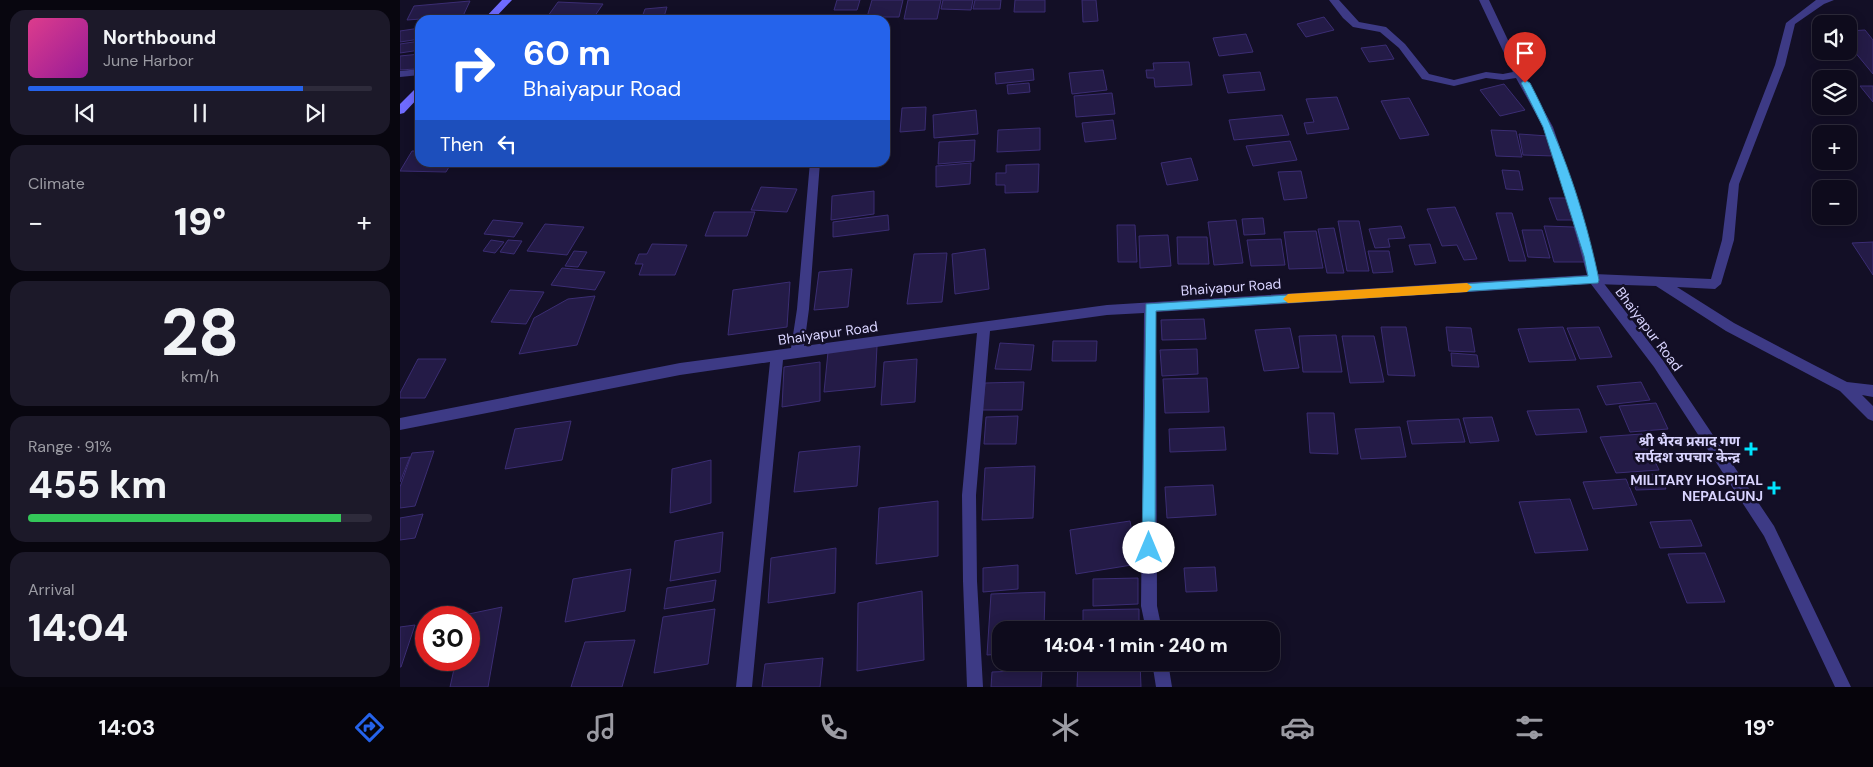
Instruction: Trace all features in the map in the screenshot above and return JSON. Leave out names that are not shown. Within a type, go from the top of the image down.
[{"type":"street","points":[[493,15],[507,0]]},
{"type":"street","points":[[1334,0],[1346,16],[1356,25],[1384,29],[1402,46],[1426,77],[1454,83],[1486,75],[1503,77],[1520,74]]},
{"type":"street","points":[[1484,0],[1551,135],[1568,185],[1594,280],[1715,284],[1728,240],[1734,184],[1780,65],[1791,23],[1821,1],[1829,0]]},
{"type":"street","points":[[400,74],[415,72]]},
{"type":"street","points":[[400,110],[415,95]]},
{"type":"street","points":[[797,352],[804,300],[815,167]]},
{"type":"street","name":"Bhaiyapur Road","points":[[400,424],[680,369],[1106,310],[1594,280],[1658,363],[1769,530],[1843,687]]},
{"type":"street","points":[[1658,281],[1730,327],[1845,386],[1873,391]]},
{"type":"street","points":[[1150,307],[1149,606],[1152,621]]},
{"type":"street","points":[[975,687],[970,581],[969,494],[984,327]]},
{"type":"street","points":[[744,687],[777,355]]},
{"type":"street","points":[[1845,386],[1873,414]]},
{"type":"street","points":[[1161,671],[1164,687]]},
{"type":"building","points":[[837,0],[860,0],[857,10],[834,10]]},
{"type":"building","points":[[872,0],[903,0],[899,17],[868,15]]},
{"type":"building","points":[[908,0],[941,0],[937,19],[904,19]]},
{"type":"building","points":[[943,0],[973,0],[971,10],[941,9]]},
{"type":"building","points":[[975,0],[1001,0],[1000,9],[973,9]]},
{"type":"building","points":[[1015,0],[1045,0],[1045,12],[1014,12]]},
{"type":"building","points":[[1082,0],[1096,0],[1098,21],[1083,22]]},
{"type":"building","points":[[470,1],[463,15],[415,15],[415,19],[407,20],[414,6]]},
{"type":"building","points":[[558,2],[603,4],[595,15],[549,15]]},
{"type":"building","points":[[667,7],[665,15],[643,15],[645,9]]},
{"type":"building","points":[[1324,17],[1334,30],[1306,37],[1297,24]]},
{"type":"building","points":[[415,29],[415,40],[400,42],[400,31]]},
{"type":"building","points":[[1857,30],[1865,30],[1873,40],[1873,74],[1857,55]]},
{"type":"building","points":[[1246,34],[1253,52],[1219,56],[1213,38]]},
{"type":"building","points":[[415,42],[415,51],[400,53],[400,44]]},
{"type":"building","points":[[1386,45],[1394,59],[1369,62],[1361,48]]},
{"type":"building","points":[[415,54],[415,69],[400,70],[400,56]]},
{"type":"building","points":[[1189,62],[1192,85],[1155,87],[1154,78],[1147,78],[1146,70],[1154,70],[1153,63]]},
{"type":"building","points":[[1033,69],[1034,80],[996,84],[995,73]]},
{"type":"building","points":[[1103,70],[1107,90],[1072,94],[1069,73]]},
{"type":"building","points":[[1260,72],[1265,90],[1228,93],[1223,75]]},
{"type":"building","points":[[1029,83],[1030,92],[1008,94],[1007,85]]},
{"type":"building","points":[[1504,84],[1525,110],[1500,116],[1480,90]]},
{"type":"building","points":[[1860,86],[1873,86],[1873,102]]},
{"type":"building","points":[[1112,93],[1115,114],[1076,117],[1074,96]]},
{"type":"building","points":[[1337,97],[1349,129],[1307,134],[1304,123],[1314,122],[1306,99]]},
{"type":"building","points":[[1409,98],[1429,135],[1400,139],[1381,101]]},
{"type":"building","points":[[926,107],[925,130],[900,132],[902,108]]},
{"type":"building","points":[[976,110],[978,134],[934,138],[933,115]]},
{"type":"building","points":[[1282,115],[1289,135],[1234,140],[1229,120]]},
{"type":"building","points":[[1113,120],[1116,139],[1085,142],[1082,123]]},
{"type":"building","points":[[1040,128],[1040,150],[997,152],[998,130]]},
{"type":"building","points":[[1491,130],[1516,131],[1522,157],[1496,156]]},
{"type":"building","points":[[1519,134],[1548,136],[1554,156],[1523,155]]},
{"type":"building","points":[[975,140],[974,161],[938,164],[939,142]]},
{"type":"building","points":[[1290,141],[1297,160],[1253,166],[1246,146]]},
{"type":"building","points":[[412,151],[415,151],[415,167],[449,167],[446,172],[400,171]]},
{"type":"building","points":[[1191,158],[1198,180],[1167,185],[1161,163]]},
{"type":"building","points":[[971,163],[970,184],[936,187],[936,166]]},
{"type":"building","points":[[1039,164],[1038,192],[1005,193],[1005,185],[996,185],[996,173],[1006,173],[1006,165]]},
{"type":"building","points":[[1502,170],[1519,171],[1523,190],[1506,189]]},
{"type":"building","points":[[1301,171],[1307,198],[1284,200],[1278,172]]},
{"type":"building","points":[[761,187],[797,189],[787,212],[751,210]]},
{"type":"building","points":[[874,191],[874,214],[831,220],[832,196]]},
{"type":"building","points":[[1549,198],[1568,198],[1576,220],[1557,220]]},
{"type":"building","points":[[1455,207],[1477,259],[1464,260],[1457,245],[1442,246],[1427,209]]},
{"type":"building","points":[[714,212],[755,212],[747,236],[705,236]]},
{"type":"building","points":[[1496,213],[1512,213],[1526,261],[1509,261]]},
{"type":"building","points":[[888,215],[889,230],[833,237],[833,222]]},
{"type":"building","points":[[1263,218],[1265,234],[1244,235],[1242,219]]},
{"type":"building","points":[[493,220],[523,223],[514,237],[484,234]]},
{"type":"building","points":[[1236,220],[1243,263],[1214,265],[1208,222]]},
{"type":"building","points":[[1338,221],[1359,221],[1369,271],[1347,271]]},
{"type":"building","points":[[545,224],[584,227],[567,255],[527,251]]},
{"type":"building","points":[[1117,225],[1135,225],[1137,262],[1118,262]]},
{"type":"building","points":[[1401,226],[1405,238],[1388,239],[1390,247],[1375,248],[1369,229]]},
{"type":"building","points":[[1544,226],[1574,227],[1585,262],[1554,262]]},
{"type":"building","points":[[1334,228],[1344,273],[1327,273],[1318,229]]},
{"type":"building","points":[[1522,230],[1542,230],[1550,258],[1528,257]]},
{"type":"building","points":[[1316,231],[1323,268],[1289,269],[1284,232]]},
{"type":"building","points":[[1168,235],[1171,266],[1140,268],[1139,236]]},
{"type":"building","points":[[1177,237],[1207,237],[1209,264],[1178,264]]},
{"type":"building","points":[[1281,239],[1285,265],[1251,266],[1247,240]]},
{"type":"building","points":[[491,240],[504,242],[495,253],[483,251]]},
{"type":"building","points":[[508,240],[522,241],[514,254],[500,252]]},
{"type":"building","points":[[1873,242],[1873,275],[1852,243]]},
{"type":"building","points":[[652,244],[687,245],[675,275],[639,275],[643,264],[635,264],[639,254],[647,254]]},
{"type":"building","points":[[1430,244],[1436,263],[1415,265],[1409,245]]},
{"type":"building","points":[[985,249],[989,289],[955,294],[952,254]]},
{"type":"building","points":[[574,251],[587,252],[578,267],[565,266]]},
{"type":"building","points":[[1368,251],[1389,251],[1393,272],[1373,273]]},
{"type":"building","points":[[947,253],[942,302],[907,304],[914,254]]},
{"type":"building","points":[[562,268],[605,272],[595,290],[551,285]]},
{"type":"building","points":[[852,269],[848,307],[814,310],[819,272]]},
{"type":"building","points":[[790,282],[787,327],[728,335],[733,290]]},
{"type":"building","points":[[510,290],[544,292],[526,324],[491,322]]},
{"type":"building","points":[[595,296],[577,345],[519,354],[534,318],[568,299]]},
{"type":"building","points":[[1204,319],[1206,339],[1162,340],[1161,320]]},
{"type":"building","points":[[1381,327],[1406,327],[1415,376],[1388,375]]},
{"type":"building","points":[[1446,327],[1471,328],[1475,352],[1449,351]]},
{"type":"building","points":[[1563,327],[1576,360],[1529,362],[1518,329]]},
{"type":"building","points":[[1599,327],[1612,357],[1580,359],[1567,328]]},
{"type":"building","points":[[1290,328],[1299,368],[1264,371],[1255,330]]},
{"type":"building","points":[[1336,335],[1342,372],[1303,372],[1299,336]]},
{"type":"building","points":[[1342,336],[1374,336],[1384,382],[1350,383]]},
{"type":"building","points":[[1053,341],[1097,341],[1096,361],[1052,361]]},
{"type":"building","points":[[1000,343],[1034,345],[1031,370],[995,369]]},
{"type":"building","points":[[877,346],[875,387],[824,392],[828,352]]},
{"type":"building","points":[[1197,349],[1198,374],[1162,376],[1160,350]]},
{"type":"building","points":[[1451,353],[1477,355],[1479,367],[1452,366]]},
{"type":"building","points":[[418,359],[446,359],[425,398],[400,398],[400,393]]},
{"type":"building","points":[[917,359],[915,402],[881,405],[884,362]]},
{"type":"building","points":[[820,362],[820,401],[782,407],[784,367]]},
{"type":"building","points":[[1207,378],[1209,412],[1165,413],[1163,379]]},
{"type":"building","points":[[1024,382],[1022,410],[982,410],[985,383]]},
{"type":"building","points":[[1641,382],[1650,400],[1606,405],[1597,386]]},
{"type":"building","points":[[1656,403],[1668,429],[1630,432],[1619,406]]},
{"type":"building","points":[[1579,409],[1587,432],[1536,435],[1527,411]]},
{"type":"building","points":[[1307,413],[1334,413],[1338,454],[1310,453]]},
{"type":"building","points":[[1018,416],[1016,444],[984,444],[986,417]]},
{"type":"building","points":[[1492,417],[1499,441],[1470,443],[1463,418]]},
{"type":"building","points":[[1459,419],[1465,442],[1412,444],[1407,421]]},
{"type":"building","points":[[571,421],[562,460],[505,469],[515,429]]},
{"type":"building","points":[[1224,427],[1226,450],[1170,452],[1169,429]]},
{"type":"building","points":[[1400,427],[1406,457],[1361,459],[1355,429]]},
{"type":"building","points":[[1642,434],[1659,470],[1616,473],[1600,437]]},
{"type":"building","points":[[860,446],[857,486],[794,492],[799,452]]},
{"type":"building","points":[[434,451],[415,506],[400,508],[400,487],[412,453]]},
{"type":"building","points":[[410,457],[400,482],[400,458]]},
{"type":"building","points":[[711,460],[711,503],[670,513],[672,469]]},
{"type":"building","points":[[1035,466],[1033,518],[982,520],[985,468]]},
{"type":"building","points":[[1660,474],[1666,489],[1636,490],[1631,475]]},
{"type":"building","points":[[1626,479],[1637,505],[1593,509],[1583,482]]},
{"type":"building","points":[[1213,485],[1216,515],[1167,518],[1165,487]]},
{"type":"building","points":[[1570,499],[1588,550],[1535,553],[1519,502]]},
{"type":"building","points":[[938,501],[938,556],[876,564],[879,508]]},
{"type":"building","points":[[423,514],[415,538],[400,540],[400,518]]},
{"type":"building","points":[[1691,520],[1702,546],[1660,548],[1650,522]]},
{"type":"building","points":[[1130,521],[1138,564],[1076,574],[1070,530]]},
{"type":"building","points":[[723,532],[720,572],[670,581],[675,541]]},
{"type":"building","points":[[836,548],[835,593],[768,603],[771,558]]},
{"type":"building","points":[[1705,553],[1725,602],[1687,603],[1668,554]]},
{"type":"building","points":[[1018,565],[1018,589],[983,592],[983,568]]},
{"type":"building","points":[[1215,567],[1217,591],[1186,592],[1184,568]]},
{"type":"building","points":[[631,569],[625,611],[565,622],[573,579]]},
{"type":"building","points":[[1138,578],[1138,604],[1093,606],[1093,579]]},
{"type":"building","points":[[716,580],[713,601],[664,609],[667,588]]},
{"type":"building","points":[[922,591],[924,660],[857,671],[858,603]]},
{"type":"building","points":[[1045,592],[1044,621],[992,621],[992,655],[987,655],[991,594]]},
{"type":"building","points":[[502,607],[488,687],[450,687],[454,671],[480,671],[480,612]]},
{"type":"building","points":[[715,609],[708,664],[654,673],[663,617]]},
{"type":"building","points":[[1139,609],[1139,621],[1083,621],[1083,610]]},
{"type":"building","points":[[415,625],[401,667],[400,667],[400,627]]},
{"type":"building","points":[[635,640],[622,687],[571,687],[585,642]]},
{"type":"building","points":[[823,658],[820,687],[762,687],[765,664]]},
{"type":"building","points":[[1042,671],[1041,687],[991,687],[992,672]]},
{"type":"building","points":[[1078,671],[1140,671],[1141,687],[1077,687]]},
{"type":"slow traffic","points":[[1288,299],[1467,287]]},
{"type":"place","name":"श्री भैरव प्रसाद गण सर्पदश उपचार केन्द्र","points":[[1751,449]]},
{"type":"place","name":"MILITARY HOSPITAL NEPALGUNJ","points":[[1774,488]]},
{"type":"route","points":[[1149,548],[1150,307],[1594,280],[1589,256],[1568,185],[1548,127],[1525,83]]}]
